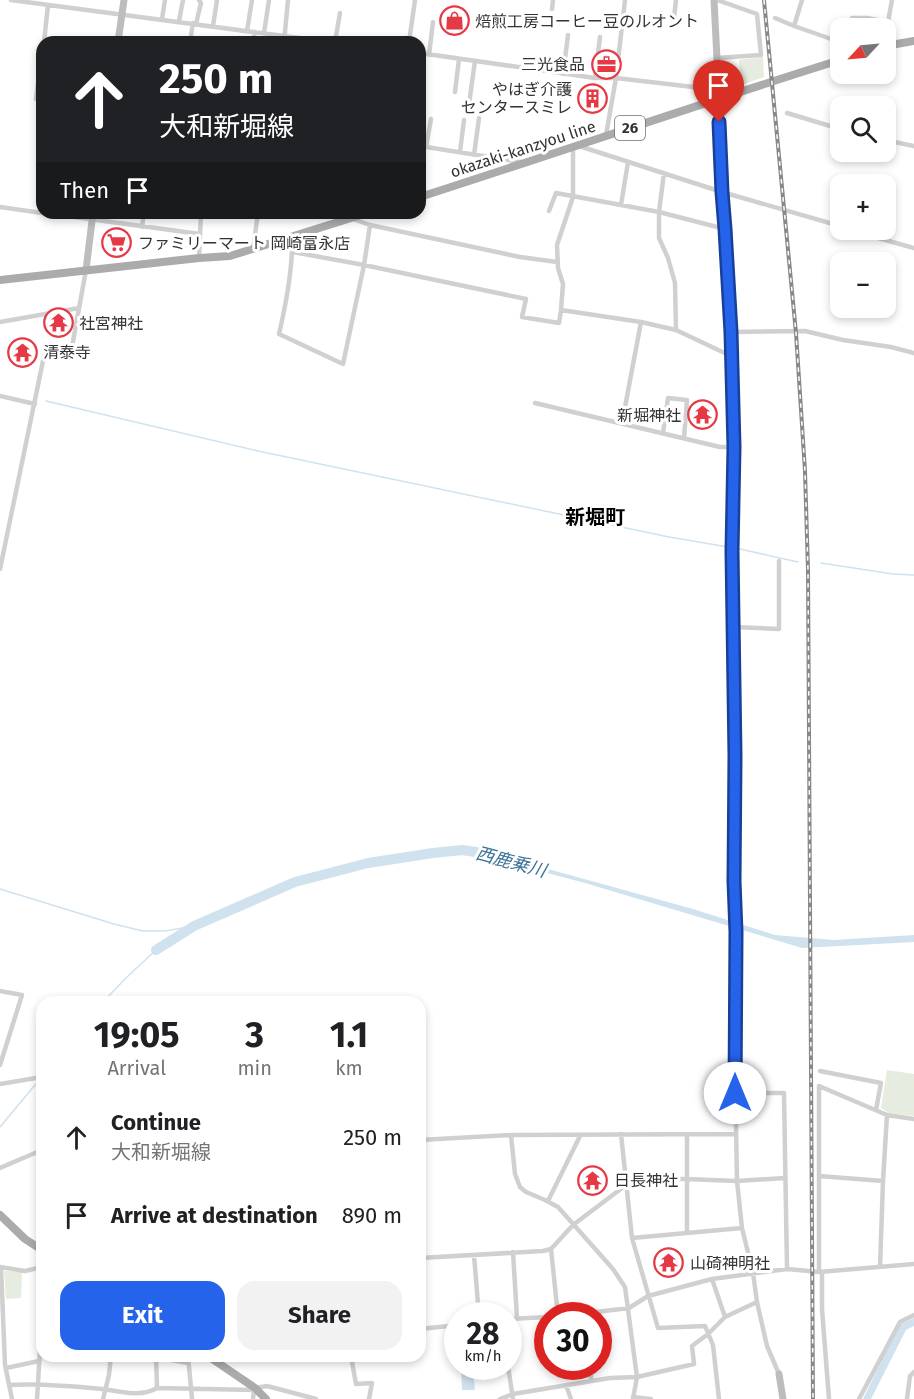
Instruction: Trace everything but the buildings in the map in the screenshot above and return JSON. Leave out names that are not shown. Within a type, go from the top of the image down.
[{"type":"main road","points":[[896,44],[914,41]]},
{"type":"main road","name":"okazaki-kanzyou line","points":[[426,195],[527,163],[719,94],[830,63]]},
{"type":"main road","points":[[0,280],[230,256],[347,219]]},
{"type":"main road","points":[[0,1215],[25,1239],[36,1246]]},
{"type":"main road","points":[[216,1362],[266,1399]]},
{"type":"street","points":[[11,0],[285,36],[288,0]]},
{"type":"street","points":[[119,36],[124,0]]},
{"type":"street","points":[[162,19],[165,0]]},
{"type":"street","points":[[180,21],[183,0]]},
{"type":"street","points":[[191,36],[201,3],[199,0]]},
{"type":"street","points":[[213,26],[217,0]]},
{"type":"street","points":[[247,31],[252,0]]},
{"type":"street","points":[[264,33],[269,0]]},
{"type":"street","points":[[410,36],[415,0]]},
{"type":"street","points":[[552,9],[553,0]]},
{"type":"street","points":[[606,135],[616,78],[625,0]]},
{"type":"street","points":[[673,27],[676,0]]},
{"type":"street","points":[[717,58],[761,55],[757,14],[716,0],[717,58],[722,192],[731,332],[734,447],[732,551],[736,1182],[742,1228],[753,1273],[757,1302],[767,1346],[779,1374],[783,1399]]},
{"type":"street","points":[[794,26],[802,0]]},
{"type":"street","points":[[889,18],[892,0]]},
{"type":"street","points":[[45,36],[48,5]]},
{"type":"street","points":[[336,36],[340,13]]},
{"type":"street","points":[[776,18],[830,39]]},
{"type":"street","points":[[429,54],[433,22]]},
{"type":"street","points":[[254,36],[255,32]]},
{"type":"street","points":[[563,74],[568,35]]},
{"type":"street","points":[[595,78],[600,37]]},
{"type":"street","points":[[426,54],[563,74],[616,78],[719,94]]},
{"type":"street","points":[[455,92],[459,59]]},
{"type":"street","points":[[469,104],[475,61]]},
{"type":"street","points":[[787,113],[830,126]]},
{"type":"street","points":[[474,155],[479,118]]},
{"type":"street","points":[[431,119],[426,147],[527,163]]},
{"type":"street","points":[[460,152],[464,120]]},
{"type":"street","points":[[896,142],[914,146]]},
{"type":"street","points":[[293,252],[526,299],[522,316],[558,323],[563,284],[558,268],[557,245],[573,197],[575,146],[830,223]]},
{"type":"street","points":[[621,205],[628,162]]},
{"type":"street","points":[[663,173],[659,238],[675,283],[676,330]]},
{"type":"street","points":[[549,211],[556,193],[659,212],[725,229]]},
{"type":"street","points":[[0,207],[36,212]]},
{"type":"street","points":[[0,569],[45,356],[47,354],[70,358],[93,219]]},
{"type":"street","points":[[108,219],[200,234]]},
{"type":"street","points":[[142,226],[143,219]]},
{"type":"street","points":[[199,258],[201,219]]},
{"type":"street","points":[[253,250],[257,219]]},
{"type":"street","points":[[353,219],[370,225],[520,257],[558,262]]},
{"type":"street","points":[[292,237],[293,252],[286,304],[279,334],[343,364],[370,225]]},
{"type":"street","points":[[886,240],[914,248]]},
{"type":"street","points":[[0,322],[79,308]]},
{"type":"street","points":[[561,310],[641,322],[676,330],[731,356]]},
{"type":"street","points":[[622,423],[641,322]]},
{"type":"street","points":[[731,332],[805,331],[914,353]]},
{"type":"street","points":[[0,396],[35,404]]},
{"type":"street","points":[[663,433],[668,398],[687,400],[684,438]]},
{"type":"street","points":[[535,403],[720,447],[734,447]]},
{"type":"street","points":[[733,627],[779,629],[779,561]]},
{"type":"street","points":[[0,991],[22,995],[0,1065]]},
{"type":"street","points":[[820,1071],[881,1083],[876,1110]]},
{"type":"street","points":[[0,1084],[36,1078]]},
{"type":"street","points":[[829,1399],[820,1272],[819,1086],[887,1115],[914,1119]]},
{"type":"street","points":[[735,1093],[784,1093],[787,1269]]},
{"type":"street","points":[[880,1267],[887,1115]]},
{"type":"street","points":[[621,1134],[632,1238],[658,1328],[705,1326],[713,1345],[718,1399]]},
{"type":"street","points":[[687,1134],[687,1233]]},
{"type":"street","points":[[426,1140],[511,1135],[736,1134]]},
{"type":"street","points":[[511,1135],[515,1174],[520,1187],[558,1207],[613,1269],[625,1287],[637,1377],[633,1398],[651,1399]]},
{"type":"street","points":[[548,1201],[580,1136]]},
{"type":"street","points":[[0,1168],[36,1153]]},
{"type":"street","points":[[819,1176],[883,1181]]},
{"type":"street","points":[[426,1258],[551,1249],[573,1225],[626,1182],[686,1179],[736,1182],[785,1178]]},
{"type":"street","points":[[632,1238],[742,1228]]},
{"type":"street","points":[[551,1249],[557,1302]]},
{"type":"street","points":[[513,1252],[516,1302]]},
{"type":"street","points":[[474,1255],[478,1302]]},
{"type":"street","points":[[612,1310],[628,1308],[648,1296],[712,1279],[787,1269],[820,1272],[914,1264]]},
{"type":"street","points":[[12,1399],[4,1369],[1,1267],[25,1271],[36,1268]]},
{"type":"street","points":[[712,1279],[725,1317]]},
{"type":"street","points":[[500,1399],[566,1385],[610,1378],[637,1377],[694,1364],[692,1346],[725,1317],[757,1302]]},
{"type":"street","points":[[859,1399],[900,1322],[914,1315]]},
{"type":"street","points":[[426,1328],[444,1326]]},
{"type":"street","points":[[4,1369],[36,1362]]},
{"type":"street","points":[[37,1399],[39,1362]]},
{"type":"street","points":[[103,1399],[110,1362]]},
{"type":"street","points":[[156,1362],[157,1388]]},
{"type":"street","points":[[185,1362],[188,1363],[192,1399]]},
{"type":"street","points":[[352,1362],[356,1384],[372,1383],[369,1399]]},
{"type":"street","points":[[907,1399],[910,1376],[914,1372]]},
{"type":"street","points":[[510,1380],[513,1396]]},
{"type":"street","points":[[9,1385],[38,1384],[104,1389],[128,1394],[147,1393],[157,1388],[254,1389],[267,1386],[316,1399]]},
{"type":"street","points":[[566,1385],[572,1399]]},
{"type":"street","points":[[253,1399],[254,1389]]},
{"type":"shaded area","points":[[763,57],[764,77],[741,85],[739,60]]},
{"type":"shaded area","points":[[887,1070],[914,1074],[914,1116],[889,1113],[881,1108]]},
{"type":"shaded area","points":[[4,1271],[22,1272],[21,1298],[6,1299]]},
{"type":"water","points":[[475,849],[693,909],[775,935],[834,940],[914,935],[914,942],[802,948],[585,883],[476,854]]},
{"type":"water","points":[[914,1318],[914,1326],[906,1330],[871,1399],[863,1399],[899,1325]]},
{"type":"water","points":[[462,1380],[474,1380],[475,1390],[462,1390]]},
{"type":"waterway","points":[[46,401],[258,451],[798,562]]},
{"type":"waterway","points":[[821,563],[914,575]]},
{"type":"waterway","name":"西鹿乗川","points":[[156,950],[194,926],[295,882],[368,863],[433,853],[462,850],[489,854]]},
{"type":"waterway","points":[[0,889],[143,931],[165,931],[194,926]]},
{"type":"waterway","name":"西鹿乗川","points":[[109,996],[156,950]]},
{"type":"waterway","name":"西鹿乗川","points":[[0,1127],[36,1084]]},
{"type":"railway","points":[[764,0],[796,333],[805,471],[808,570],[813,1399]]},
{"type":"place","name":"焙煎工房コーヒー豆のルオント","points":[[454,21]]},
{"type":"place","name":"三光食品","points":[[606,64]]},
{"type":"place","name":"やはぎ介護 センタースミレ","points":[[593,98]]},
{"type":"place","name":"ファミリーマート 岡崎富永店","points":[[117,243]]},
{"type":"place","name":"社宮神社","points":[[58,323]]},
{"type":"place","name":"清泰寺","points":[[22,352]]},
{"type":"place","name":"新堀神社","points":[[702,415]]},
{"type":"place","name":"日長神社","points":[[593,1180]]},
{"type":"place","name":"山碕神明社","points":[[669,1263]]},
{"type":"district","name":"新堀町","points":[[595,517]]},
{"type":"route","points":[[719,122],[731,332],[734,447],[732,551],[736,932],[735,1093]]}]
